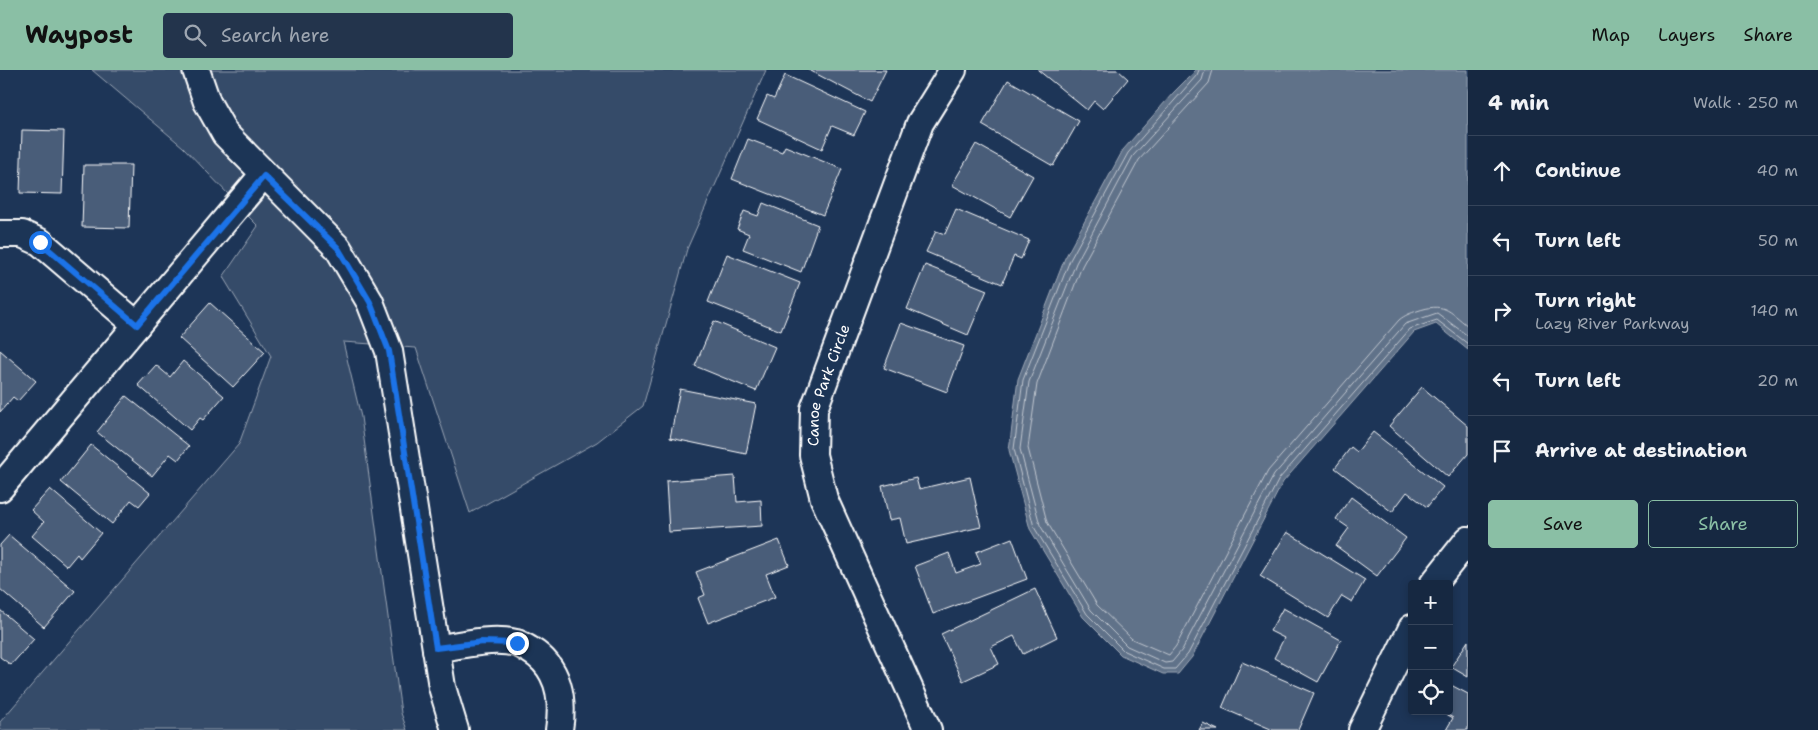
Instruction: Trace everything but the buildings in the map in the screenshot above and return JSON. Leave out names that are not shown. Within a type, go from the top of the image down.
[{"type":"street","points":[[196,70],[206,102],[224,134],[338,248],[370,302],[389,351],[442,687],[455,730]]},
{"type":"street","name":"Canoe Park Circle","points":[[928,730],[824,499],[813,454],[814,409],[920,123],[953,70]]},
{"type":"street","points":[[0,488],[264,176]]},
{"type":"street","points":[[0,234],[22,234],[40,242],[137,325]]},
{"type":"street","points":[[1436,580],[1468,540]]},
{"type":"street","points":[[1362,730],[1408,636]]},
{"type":"street","points":[[436,648],[482,642],[517,643],[542,657],[556,676],[561,717],[559,730]]},
{"type":"shaded area","points":[[92,70],[183,70],[194,102],[207,127],[246,175],[229,195],[183,147]]},
{"type":"shaded area","points":[[210,70],[766,70],[687,249],[643,406],[597,442],[470,513],[416,348],[401,347],[235,127],[219,98]]},
{"type":"shaded area","points":[[266,195],[327,255],[357,307],[372,344],[343,342],[361,417],[401,713],[407,730],[0,730],[0,722],[239,444],[271,356],[223,277],[258,226],[248,216]]},
{"type":"water","points":[[1196,70],[1468,70],[1468,350],[1436,324],[1414,332],[1283,482],[1192,657],[1178,674],[1163,674],[1121,655],[1083,617],[1030,529],[1009,450],[1018,379],[1065,258],[1123,150]]},
{"type":"route","points":[[40,242],[137,325],[264,176],[338,248],[370,302],[389,351],[436,648],[482,642],[517,643]]}]
